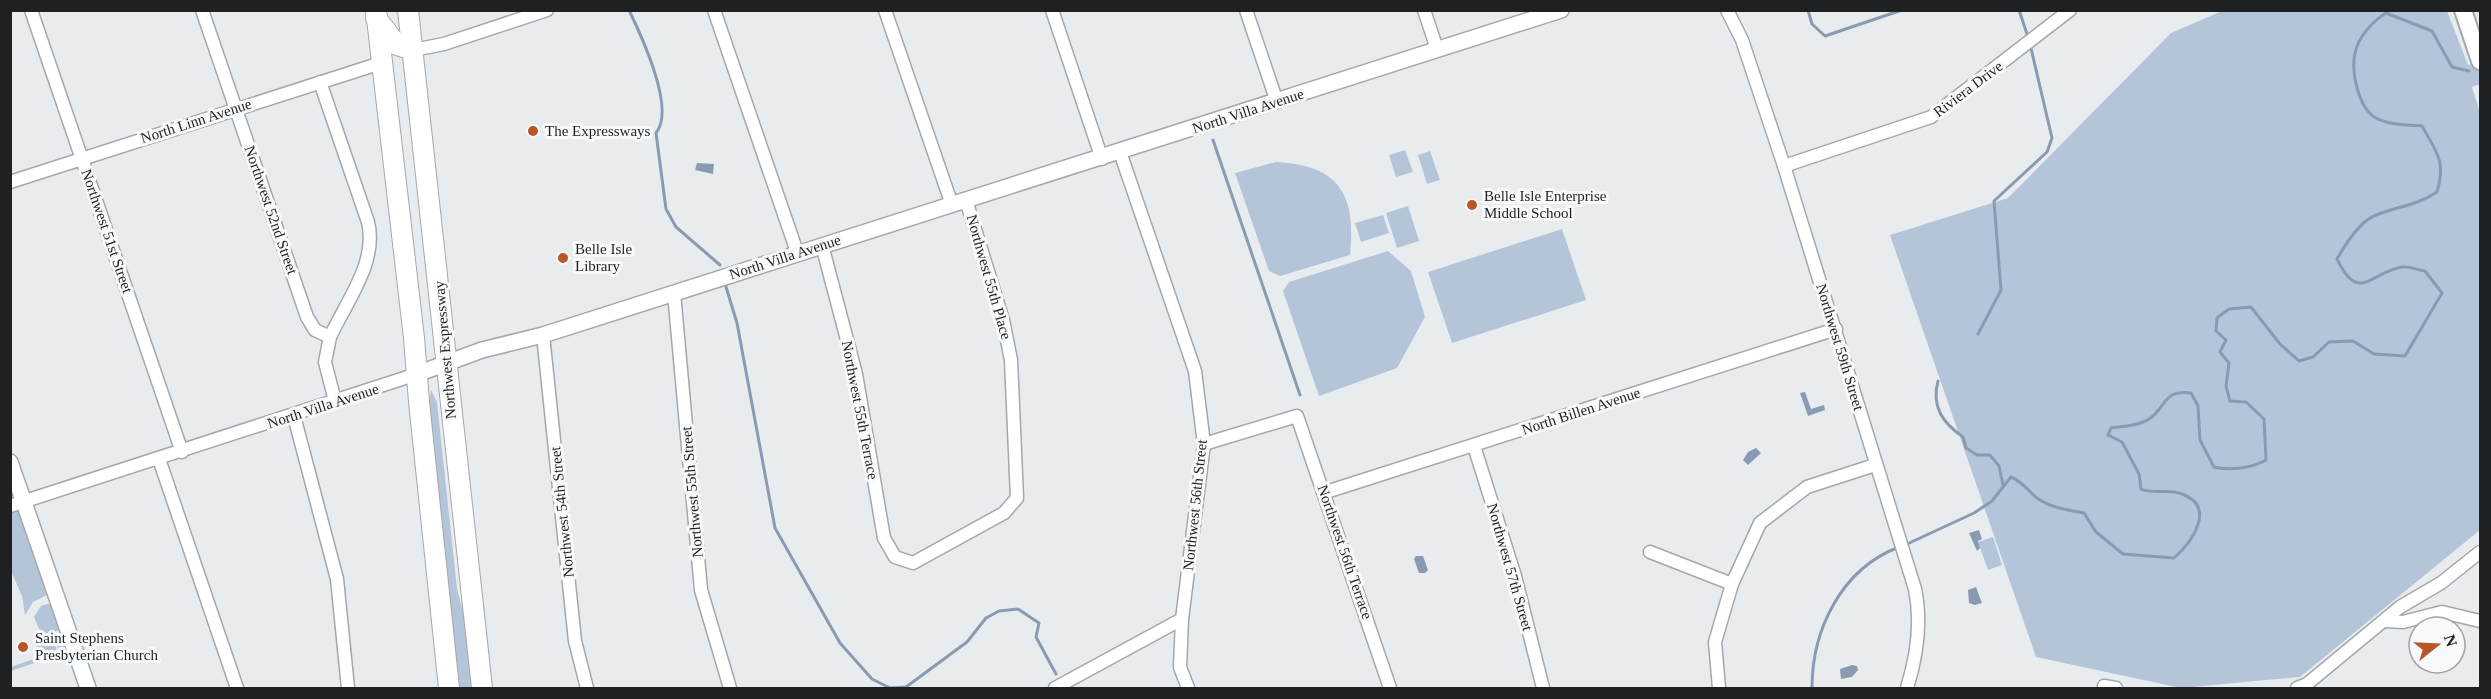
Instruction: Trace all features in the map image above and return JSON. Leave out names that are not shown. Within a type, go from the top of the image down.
[{"type":"highway","name":"Northwest Expressway","points":[[408,10],[482,688]]},
{"type":"highway","name":"Northwest Expressway","points":[[376,14],[417,374],[449,688]]},
{"type":"highway","points":[[376,14],[397,45],[412,50]]},
{"type":"main road","points":[[2463,10],[2481,62]]},
{"type":"street","name":"Northwest 51st Street","points":[[31,10],[182,452]]},
{"type":"street","name":"Northwest 52nd Street","points":[[202,10],[307,317],[315,330],[330,337]]},
{"type":"street","points":[[412,50],[444,44],[547,10]]},
{"type":"street","points":[[714,10],[797,252]]},
{"type":"street","name":"Northwest 55th Place","points":[[885,10],[1003,320],[1011,360],[1017,498],[1004,513],[913,564]]},
{"type":"street","points":[[1052,10],[1102,159]]},
{"type":"street","points":[[1246,10],[1277,102]]},
{"type":"street","points":[[1424,10],[1437,49]]},
{"type":"street","name":"Northwest 59th Street","points":[[1727,10],[1742,40],[1784,166],[1836,329],[1919,609],[1914,666],[1907,688]]},
{"type":"street","name":"Riviera Drive","points":[[1784,166],[1931,117],[2070,10]]},
{"type":"street","name":"North Villa Avenue","points":[[17,504],[294,416],[482,350],[543,335],[822,244],[1102,159],[1558,11]]},
{"type":"street","name":"North Linn Avenue","points":[[10,182],[381,63]]},
{"type":"street","points":[[320,82],[368,222],[370,240],[367,261],[330,337],[325,362],[335,401]]},
{"type":"street","name":"Northwest 56th Street","points":[[1120,152],[1195,371],[1204,444],[1182,619],[1180,667],[1188,688]]},
{"type":"street","name":"Northwest 55th Terrace","points":[[822,244],[856,374],[884,538],[896,557],[913,564]]},
{"type":"street","name":"Northwest 55th Street","points":[[674,292],[702,590],[730,688]]},
{"type":"street","name":"North Billen Avenue","points":[[1326,492],[1836,329]]},
{"type":"street","name":"Northwest 54th Street","points":[[543,335],[575,641],[587,688]]},
{"type":"street","points":[[294,416],[337,579],[348,688]]},
{"type":"street","name":"Northwest 56th Terrace","points":[[1204,444],[1297,416],[1326,492],[1390,688]]},
{"type":"street","name":"Northwest 57th Street","points":[[1474,446],[1515,576],[1543,688]]},
{"type":"street","points":[[159,459],[237,688]]},
{"type":"street","points":[[10,462],[17,504],[88,688]]},
{"type":"street","points":[[1719,688],[1715,642],[1732,584],[1760,523],[1807,488],[1875,465]]},
{"type":"street","points":[[1650,552],[1732,584]]},
{"type":"street","points":[[2297,688],[2307,684],[2400,607],[2441,583],[2481,552]]},
{"type":"street","points":[[2385,621],[2403,621],[2442,612],[2481,621]]},
{"type":"street","points":[[1058,686],[1182,619]]},
{"type":"shaded area","points":[[2222,11],[2447,11],[2468,65],[2480,63],[2480,84],[2472,87],[2480,113],[2480,530],[2300,677],[2181,688],[2036,657],[1890,235],[2008,198],[2171,33]]},
{"type":"shaded area","points":[[1405,150],[1413,172],[1396,177],[1389,155]]},
{"type":"shaded area","points":[[1430,151],[1440,180],[1427,184],[1418,155]]},
{"type":"shaded area","points":[[1276,162],[1298,164],[1315,169],[1329,177],[1339,187],[1346,200],[1350,216],[1350,255],[1280,276],[1269,271],[1235,173]]},
{"type":"shaded area","points":[[697,163],[714,164],[713,174],[695,170]]},
{"type":"shaded area","points":[[1408,206],[1419,241],[1397,248],[1386,213]]},
{"type":"shaded area","points":[[1383,215],[1389,233],[1361,242],[1355,223]]},
{"type":"shaded area","points":[[1562,229],[1586,300],[1452,343],[1428,272]]},
{"type":"shaded area","points":[[1388,251],[1411,271],[1425,317],[1397,368],[1319,396],[1283,291],[1289,282]]},
{"type":"shaded area","points":[[431,390],[437,402],[457,589],[467,627],[474,688],[459,688],[428,407]]},
{"type":"shaded area","points":[[1805,392],[1811,409],[1824,405],[1825,410],[1808,416],[1800,393]]},
{"type":"shaded area","points":[[1756,448],[1761,453],[1748,465],[1743,460],[1748,452]]},
{"type":"shaded area","points":[[15,510],[22,514],[49,594],[33,602],[25,615],[22,596],[11,571],[10,512]]},
{"type":"shaded area","points":[[1979,530],[1982,539],[1978,541],[1980,548],[1977,551],[1969,533]]},
{"type":"shaded area","points":[[1993,537],[2002,565],[1988,570],[1978,542]]},
{"type":"shaded area","points":[[1416,556],[1423,556],[1428,570],[1425,573],[1419,573],[1414,559]]},
{"type":"shaded area","points":[[1976,587],[1982,603],[1975,605],[1969,603],[1968,590]]},
{"type":"shaded area","points":[[51,603],[60,630],[47,634],[39,629],[34,617],[41,606]]},
{"type":"shaded area","points":[[33,633],[47,642],[54,641],[58,655],[11,671],[11,667],[39,657]]},
{"type":"shaded area","points":[[62,638],[68,648],[67,653],[60,656],[55,639]]},
{"type":"shaded area","points":[[1852,665],[1857,666],[1858,670],[1852,677],[1841,679],[1840,669]]},
{"type":"waterway","points":[[629,10],[649,54],[660,91],[661,122],[656,133],[666,209],[676,227],[720,265]]},
{"type":"waterway","points":[[1808,10],[1812,24],[1825,36],[1902,10]]},
{"type":"waterway","points":[[2019,10],[2028,37]]},
{"type":"waterway","points":[[1905,545],[1974,513],[1992,501],[2011,477],[2048,504],[2084,513],[2096,532],[2123,554],[2174,558],[2194,534],[2200,516],[2198,507],[2192,500],[2177,492],[2141,489],[2139,474],[2122,442],[2108,435],[2111,428],[2145,421],[2155,415],[2170,397],[2175,394],[2191,393],[2198,406],[2200,440],[2214,467],[2241,468],[2266,460],[2264,419],[2246,402],[2230,401],[2226,386],[2229,363],[2220,352],[2226,340],[2216,331],[2217,318],[2229,309],[2251,307],[2280,344],[2299,361],[2313,357],[2329,342],[2353,341],[2374,354],[2405,356],[2442,293],[2425,271],[2407,267],[2391,270],[2359,283],[2345,273],[2337,259],[2344,246],[2370,218],[2422,200],[2437,192],[2440,165],[2436,151],[2422,126],[2387,122],[2370,113],[2360,98],[2357,88],[2354,69],[2355,53],[2359,41],[2367,30],[2386,13],[2432,31],[2452,67],[2469,71]]},
{"type":"waterway","points":[[1978,334],[2001,290],[1994,201],[2047,152],[2052,138],[2030,44]]},
{"type":"waterway","points":[[1213,140],[1300,395]]},
{"type":"waterway","points":[[726,287],[737,323],[775,528],[840,643],[872,679],[890,688],[906,687],[967,642],[986,618],[999,611],[1018,609],[1039,623],[1036,637],[1056,674]]},
{"type":"waterway","points":[[1938,381],[1936,399],[1940,414],[1963,437],[1966,448],[1977,455],[1990,455],[1999,466],[2003,485]]},
{"type":"waterway","points":[[1812,688],[1817,645],[1834,604],[1861,570],[1879,557],[1899,547]]},
{"type":"place","name":"The Expressways","points":[[533,131]]},
{"type":"place","name":"Belle Isle Enterprise Middle School","points":[[1472,205]]},
{"type":"place","name":"Belle Isle Library","points":[[563,258]]},
{"type":"place","name":"Saint Stephens Presbyterian Church","points":[[23,647]]}]
